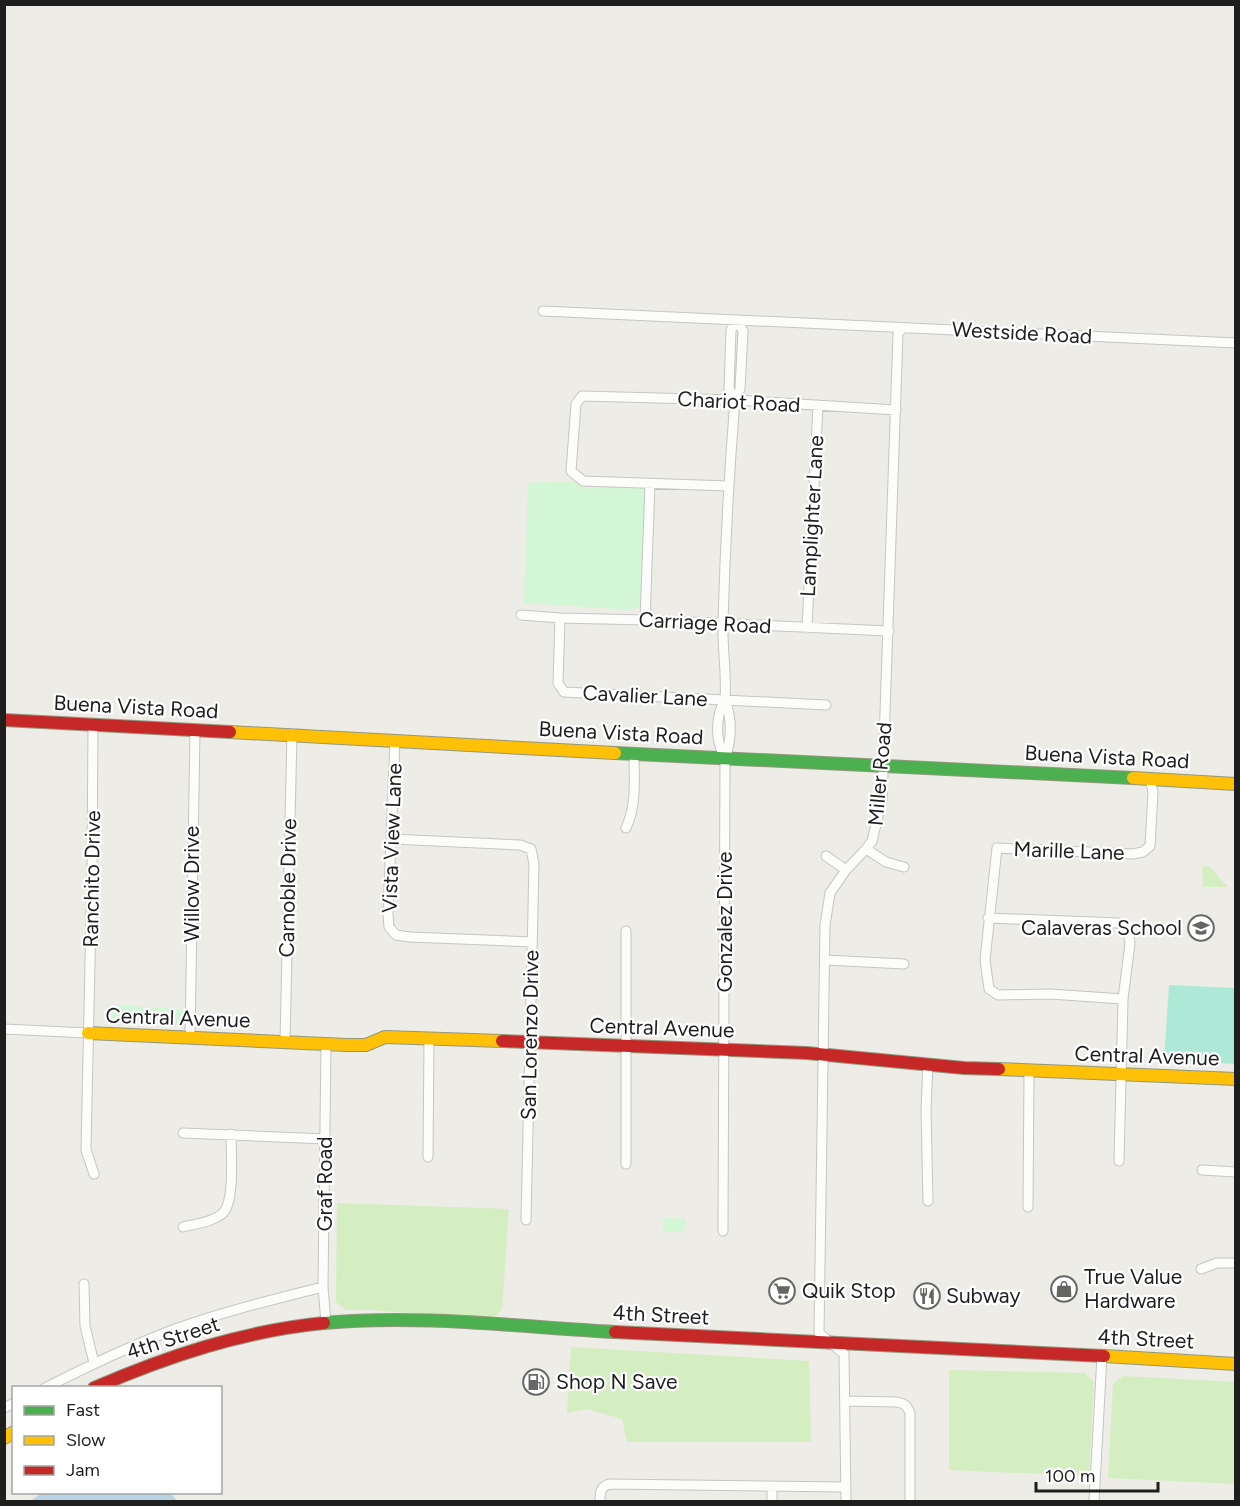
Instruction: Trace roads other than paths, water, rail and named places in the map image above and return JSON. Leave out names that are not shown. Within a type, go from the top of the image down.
[{"type":"street","name":"Westside Road","points":[[543,311],[1236,343]]},
{"type":"street","name":"Gonzalez Drive","points":[[723,1231],[724,758],[729,746],[730,711],[725,700],[723,625],[728,486],[735,400],[729,388],[731,330],[737,320]]},
{"type":"street","name":"Miller Road","points":[[845,1401],[844,1354],[819,1333],[825,925],[828,901],[833,888],[866,849],[876,832],[879,818],[884,766],[898,334],[902,328]]},
{"type":"street","name":"Chariot Road","points":[[650,483],[583,482],[571,471],[576,404],[582,396],[735,400],[896,410]]},
{"type":"street","name":"Lamplighter Lane","points":[[807,628],[818,405]]},
{"type":"street","points":[[645,620],[650,483],[728,486]]},
{"type":"street","name":"Carriage Road","points":[[521,615],[889,631]]},
{"type":"street","name":"Cavalier Lane","points":[[560,618],[558,683],[564,692],[826,705]]},
{"type":"street","name":"Buena Vista Road","points":[[4,720],[1236,784]]},
{"type":"street","name":"Ranchito Drive","points":[[93,724],[86,1150],[94,1174]]},
{"type":"street","name":"Willow Drive","points":[[190,1038],[195,730]]},
{"type":"street","name":"Carnoble Drive","points":[[285,1041],[292,734]]},
{"type":"street","name":"Vista View Lane","points":[[395,740],[389,927],[396,935],[532,942]]},
{"type":"street","points":[[626,828],[633,813],[634,754]]},
{"type":"street","name":"Marille Lane","points":[[1123,999],[1050,994],[998,995],[989,989],[985,960],[988,918],[997,848],[1132,854],[1143,852],[1150,846],[1153,792],[1150,780]]},
{"type":"street","name":"San Lorenzo Drive","points":[[391,839],[520,845],[531,849],[534,864],[526,1220]]},
{"type":"street","points":[[866,849],[886,862],[904,867]]},
{"type":"street","points":[[826,856],[846,870]]},
{"type":"street","points":[[988,918],[1118,923],[1127,928],[1130,943],[1123,999],[1119,1161]]},
{"type":"street","points":[[626,931],[626,1164]]},
{"type":"street","points":[[825,960],[903,964]]},
{"type":"street","points":[[4,1029],[88,1034]]},
{"type":"street","name":"Central Avenue","points":[[88,1034],[363,1045],[385,1037],[429,1038],[824,1055],[1029,1072],[1236,1079]]},
{"type":"street","points":[[428,1157],[429,1038]]},
{"type":"street","name":"Graf Road","points":[[326,1044],[323,1287],[326,1323]]},
{"type":"street","points":[[928,1064],[926,1110],[928,1201]]},
{"type":"street","points":[[1028,1207],[1029,1072]]},
{"type":"street","points":[[183,1133],[325,1139]]},
{"type":"street","points":[[183,1227],[217,1217],[227,1208],[230,1195],[231,1134]]},
{"type":"street","points":[[1202,1170],[1236,1172]]},
{"type":"street","points":[[1201,1269],[1217,1263],[1236,1263]]},
{"type":"street","points":[[84,1284],[85,1326],[94,1362]]},
{"type":"street","points":[[49,1386],[94,1362],[201,1320],[323,1287]]},
{"type":"street","name":"4th Street","points":[[98,1386],[143,1366],[183,1352],[244,1336],[326,1323],[360,1321],[466,1323],[1236,1364]]},
{"type":"street","points":[[1094,1502],[1102,1356]]},
{"type":"street","points":[[846,1502],[845,1401],[902,1402],[908,1407],[910,1413],[910,1502]]},
{"type":"street","points":[[600,1502],[603,1487],[610,1484],[846,1487]]},
{"type":"street","points":[[772,1486],[772,1502]]},
{"type":"water","points":[[41,1494],[171,1494],[177,1501],[30,1501]]},
{"type":"place","name":"Calaveras School","points":[[1201,928]]},
{"type":"place","name":"True Value Hardware","points":[[1064,1289]]},
{"type":"place","name":"Quik Stop","points":[[782,1291]]},
{"type":"place","name":"Subway","points":[[927,1296]]},
{"type":"place","name":"Shop N Save","points":[[536,1382]]}]
